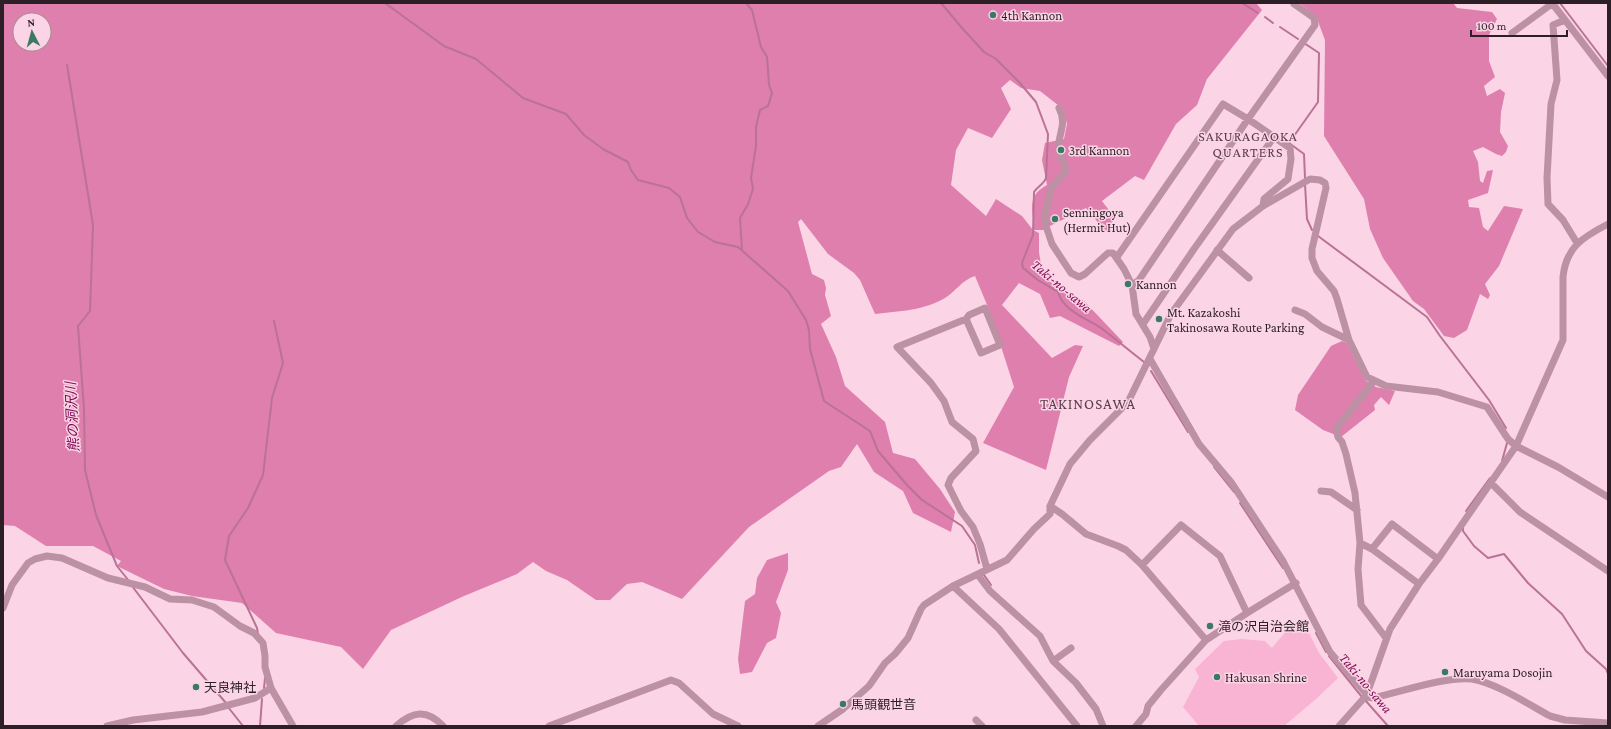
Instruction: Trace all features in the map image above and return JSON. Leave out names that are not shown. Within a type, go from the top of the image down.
[{"type":"street","points":[[1512,33],[1552,3],[1608,76]]},
{"type":"street","points":[[1132,286],[1139,280],[1248,119],[1316,25],[1314,18],[1294,4]]},
{"type":"street","points":[[1565,20],[1553,25],[1557,80],[1551,104],[1548,204],[1562,220],[1577,243]]},
{"type":"street","points":[[1117,257],[1223,104],[1290,148],[1291,159],[1288,179],[1264,199],[1263,206]]},
{"type":"street","points":[[1059,108],[1063,116],[1059,149],[1066,171],[1053,185],[1049,193],[1045,220],[1049,239],[1071,273],[1079,277],[1108,253],[1113,253],[1117,257],[1132,286],[1136,314],[1150,337],[1154,349]]},
{"type":"street","points":[[1143,324],[1194,249],[1274,137]]},
{"type":"street","points":[[818,726],[843,709],[869,686],[886,663],[908,638],[921,609],[938,595],[953,586],[1007,560],[1034,529],[1050,514],[1050,506],[1070,464],[1090,440],[1128,402],[1171,314],[1233,229],[1263,206],[1310,179],[1316,178],[1324,182],[1326,188],[1312,249],[1312,258],[1317,271],[1334,291],[1338,299],[1349,340],[1367,377],[1386,386],[1438,392],[1487,407],[1508,439],[1516,446],[1558,467],[1608,497]]},
{"type":"street","points":[[1339,726],[1368,692],[1390,629],[1419,584],[1516,446],[1563,340],[1564,268],[1577,243],[1608,224]]},
{"type":"street","points":[[1218,250],[1249,278]]},
{"type":"street","points":[[966,319],[981,353],[1000,345],[985,308],[969,315],[966,319],[898,347],[932,384],[944,401],[952,422],[973,439],[976,451],[951,478],[948,485],[961,511],[973,527],[980,544],[986,569]]},
{"type":"street","points":[[1295,310],[1305,314],[1322,327],[1349,340]]},
{"type":"street","points":[[1150,359],[1199,444],[1231,482],[1283,561],[1296,583],[1330,652],[1364,698]]},
{"type":"street","points":[[1374,381],[1336,429],[1346,454],[1355,493],[1360,543],[1358,569],[1361,605],[1386,638]]},
{"type":"street","points":[[1491,483],[1520,512],[1608,571]]},
{"type":"street","points":[[1322,491],[1331,492],[1357,510]]},
{"type":"street","points":[[1050,506],[1086,534],[1126,550],[1142,565],[1206,640]]},
{"type":"street","points":[[1372,549],[1392,524],[1438,559]]},
{"type":"street","points":[[1142,565],[1181,525],[1220,556],[1247,613]]},
{"type":"street","points":[[1360,543],[1372,549],[1419,584]]},
{"type":"street","points":[[3,608],[12,585],[28,563],[35,558],[55,556],[108,578],[134,583],[170,599],[192,600],[214,607],[240,626],[254,633],[263,643],[266,656],[265,667],[271,688],[292,726]]},
{"type":"street","points":[[978,575],[990,591],[1040,636],[1048,654],[1053,661],[1076,683],[1096,709],[1103,726]]},
{"type":"street","points":[[1136,726],[1146,714],[1148,706],[1161,690],[1206,640],[1296,583]]},
{"type":"street","points":[[953,586],[999,629],[1077,726]]},
{"type":"street","points":[[1053,661],[1071,648]]},
{"type":"street","points":[[1364,698],[1373,698],[1446,680],[1472,679],[1492,685],[1550,716],[1608,723]]},
{"type":"street","points":[[549,726],[671,680],[679,682],[713,714],[738,726]]},
{"type":"street","points":[[107,726],[133,720],[202,712],[255,698],[271,688]]},
{"type":"street","points":[[396,726],[406,717],[422,714],[431,716],[443,726]]},
{"type":"street","points":[[976,720],[982,726]]},
{"type":"shaded area","points":[[3,3],[1256,3],[1262,10],[1207,79],[1197,105],[1176,124],[1144,180],[1135,176],[1102,201],[1115,218],[1106,232],[1086,208],[1043,230],[1034,230],[1032,210],[1033,199],[1040,189],[1047,185],[1042,160],[1045,143],[1064,139],[1067,124],[1063,109],[1040,91],[1021,88],[1010,80],[1001,88],[1011,109],[992,138],[968,128],[956,150],[951,185],[986,216],[996,199],[1022,216],[1033,230],[1039,233],[1039,252],[1043,278],[1084,301],[1123,342],[1119,346],[1060,316],[1050,318],[1040,294],[1019,283],[1002,305],[1052,358],[1075,345],[1083,346],[1069,377],[1046,470],[983,443],[1014,387],[990,312],[975,276],[966,280],[945,298],[928,306],[911,310],[875,314],[860,280],[854,273],[828,254],[801,219],[798,222],[812,274],[824,280],[826,288],[825,295],[831,316],[821,324],[836,357],[845,386],[885,422],[893,453],[915,459],[940,489],[955,512],[951,532],[913,513],[903,491],[874,472],[857,444],[841,467],[829,471],[749,527],[682,599],[642,582],[627,584],[610,600],[596,600],[567,580],[546,571],[533,562],[517,574],[464,596],[391,630],[363,669],[341,647],[276,633],[242,603],[192,596],[164,589],[117,566],[121,561],[93,546],[46,546],[15,526],[3,525]]},
{"type":"shaded area","points":[[1299,3],[1453,3],[1457,8],[1492,12],[1497,19],[1489,35],[1489,61],[1495,77],[1484,86],[1487,96],[1500,89],[1505,93],[1501,112],[1500,132],[1508,146],[1506,152],[1502,156],[1483,147],[1473,151],[1478,162],[1480,181],[1483,183],[1487,171],[1493,170],[1488,193],[1468,200],[1469,207],[1479,208],[1483,227],[1488,231],[1504,206],[1523,209],[1499,266],[1485,284],[1490,295],[1488,299],[1480,294],[1467,330],[1454,338],[1444,336],[1424,309],[1413,301],[1383,258],[1370,229],[1364,199],[1324,136],[1325,40],[1316,16]]},
{"type":"shaded area","points":[[1342,341],[1347,343],[1365,380],[1376,387],[1395,391],[1389,405],[1381,397],[1374,405],[1375,410],[1341,437],[1323,430],[1295,410],[1298,395],[1331,346]]},
{"type":"shaded area","points":[[788,553],[788,570],[776,602],[781,613],[776,638],[767,643],[752,672],[740,674],[738,659],[745,601],[755,594],[757,578],[767,560]]},
{"type":"shaded area","points":[[1304,623],[1319,653],[1338,678],[1284,726],[1199,726],[1183,707],[1199,677],[1195,669],[1224,641],[1242,639],[1265,641],[1272,648],[1292,624]]},
{"type":"waterway","points":[[385,3],[444,46],[476,59],[523,98],[566,114],[584,135],[603,149],[628,162],[631,170],[638,180],[669,188],[680,197],[687,218],[698,232],[715,242],[738,247],[788,291],[806,320],[809,330],[810,349],[824,401],[870,431],[878,451],[907,485],[922,500],[962,526],[975,545],[979,563]]},
{"type":"waterway","points":[[742,250],[740,218],[748,204],[753,189],[751,178],[756,146],[756,127],[760,110],[768,106],[772,93],[769,85],[767,57],[761,47],[752,10],[746,3]]},
{"type":"waterway","name":"Taki-no-sawa","points":[[941,3],[984,52],[996,59],[1036,102],[1048,134],[1046,178],[1034,192],[1033,235],[1022,263],[1023,268],[1038,280],[1058,292],[1066,305],[1078,315],[1105,331],[1144,362]]},
{"type":"waterway","points":[[1242,3],[1258,13]]},
{"type":"waterway","points":[[1560,3],[1608,66]]},
{"type":"waterway","points":[[1265,17],[1273,23]]},
{"type":"waterway","points":[[1280,27],[1298,39]]},
{"type":"waterway","points":[[1304,43],[1319,53],[1318,102],[1289,143],[1304,154],[1305,178]]},
{"type":"waterway","name":"熊の洞沢川","points":[[67,65],[93,225],[90,311],[78,326],[84,409],[85,470],[96,515],[117,566],[129,581]]},
{"type":"waterway","points":[[1305,184],[1307,219],[1312,230]]},
{"type":"waterway","points":[[1318,236],[1427,317],[1489,400],[1506,428]]},
{"type":"waterway","points":[[258,634],[257,628],[225,560],[229,536],[248,508],[263,475],[272,398],[283,363],[274,321]]},
{"type":"waterway","name":"Taki-no-sawa","points":[[1151,371],[1188,432]]},
{"type":"waterway","points":[[1502,461],[1507,443]]},
{"type":"waterway","name":"Taki-no-sawa","points":[[1214,467],[1234,492]]},
{"type":"waterway","points":[[1466,511],[1490,478]]},
{"type":"waterway","name":"Taki-no-sawa","points":[[1240,503],[1283,568]]},
{"type":"waterway","points":[[1463,528],[1463,531],[1474,546],[1488,558],[1504,554],[1528,583],[1562,614],[1586,651],[1606,669],[1608,674]]},
{"type":"waterway","points":[[984,575],[991,585]]},
{"type":"waterway","name":"熊の洞沢川","points":[[132,586],[183,653],[226,703]]},
{"type":"waterway","name":"Taki-no-sawa","points":[[1316,633],[1326,652]]},
{"type":"waterway","name":"Taki-no-sawa","points":[[1329,656],[1362,697]]},
{"type":"waterway","points":[[264,688],[265,678]]},
{"type":"waterway","points":[[260,726],[262,699]]},
{"type":"waterway","name":"Taki-no-sawa","points":[[1365,700],[1388,726]]},
{"type":"waterway","name":"熊の洞沢川","points":[[228,707],[243,726]]},
{"type":"place","name":"4th Kannon","points":[[993,15]]},
{"type":"place","name":"3rd Kannon","points":[[1061,150]]},
{"type":"place","name":"Senningoya (Hermit Hut)","points":[[1055,219]]},
{"type":"place","name":"Kannon","points":[[1128,284]]},
{"type":"place","name":"Mt. Kazakoshi Takinosawa Route Parking","points":[[1159,319]]},
{"type":"place","name":"滝の沢自治会館","points":[[1210,626]]},
{"type":"place","name":"Maruyama Dosojin","points":[[1445,672]]},
{"type":"place","name":"Hakusan Shrine","points":[[1217,677]]},
{"type":"place","name":"天良神社","points":[[196,687]]},
{"type":"place","name":"馬頭観世音","points":[[843,704]]},
{"type":"district","name":"SAKURAGAOKA QUARTERS","points":[[1248,144]]},
{"type":"district","name":"TAKINOSAWA","points":[[1088,404]]}]
